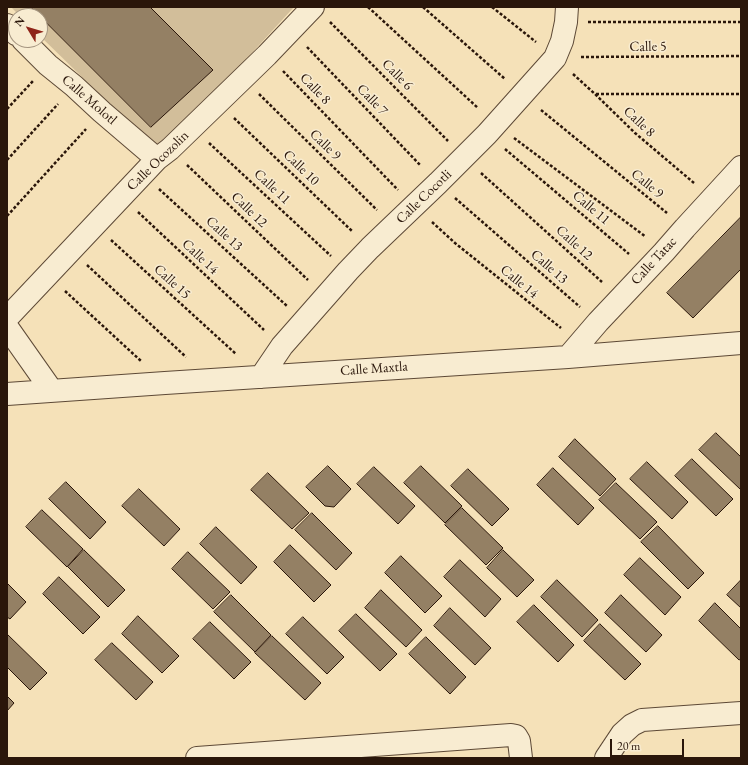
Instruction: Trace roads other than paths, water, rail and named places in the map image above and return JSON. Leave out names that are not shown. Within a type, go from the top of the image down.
[{"type":"street","name":"Calle Ocozolin","points":[[7,318],[157,161],[291,31],[320,13]]},
{"type":"street","name":"Calle Cocotli","points":[[261,377],[282,346],[348,271],[464,158],[523,95],[555,58],[562,41],[566,15]]},
{"type":"street","name":"Calle Molotl","points":[[31,48],[48,65],[74,86],[157,161]]},
{"type":"street","name":"Calle Tatac","points":[[568,357],[598,322],[741,167]]},
{"type":"street","points":[[7,327],[52,391]]},
{"type":"street","name":"Calle Maxtla","points":[[7,394],[568,357],[741,342]]},
{"type":"street","points":[[606,758],[622,734],[632,725],[642,720],[741,713]]},
{"type":"street","points":[[197,758],[511,735],[516,736],[519,741],[521,758]]}]
